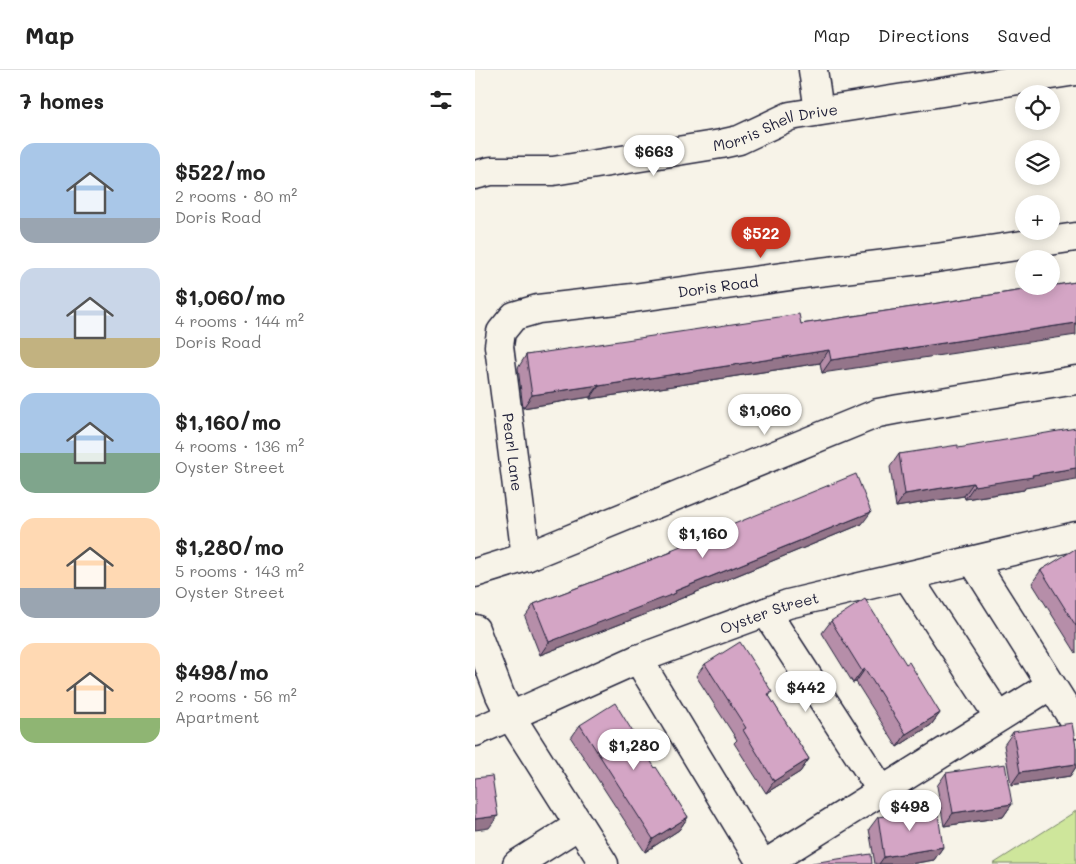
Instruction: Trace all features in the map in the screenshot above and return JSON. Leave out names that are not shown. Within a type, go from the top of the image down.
[{"type":"street","points":[[813,70],[819,111]]},
{"type":"street","name":"Morris Shell Drive","points":[[475,174],[491,171],[553,172],[721,144],[739,140],[790,116],[1076,72]]},
{"type":"street","name":"Doris Road","points":[[499,346],[501,332],[514,316],[538,309],[937,258],[1076,237]]},
{"type":"street","name":"Pearl Lane","points":[[499,346],[527,557]]},
{"type":"street","points":[[475,574],[527,557],[878,414],[1076,380]]},
{"type":"street","name":"Oyster Street","points":[[475,732],[638,659],[788,604],[1076,536]]},
{"type":"street","points":[[973,561],[1076,724]]},
{"type":"street","points":[[907,576],[999,717]]},
{"type":"street","points":[[766,612],[882,791]]},
{"type":"street","points":[[475,629],[500,695],[511,717],[604,864]]},
{"type":"street","points":[[638,659],[764,864],[1051,685]]},
{"type":"street","points":[[517,864],[579,825]]},
{"type":"green space","points":[[1076,811],[1076,864],[993,864]]},
{"type":"building","points":[[1076,282],[1076,323],[831,360],[829,350],[532,395],[526,355],[799,314],[801,324],[1015,291],[1015,295],[1060,295],[1060,284]]},
{"type":"building","points":[[1076,428],[1076,468],[974,486],[973,483],[905,494],[899,454],[958,445],[958,448]]},
{"type":"building","points":[[856,474],[871,512],[675,591],[676,593],[549,642],[534,604],[672,552],[671,550]]},
{"type":"building","points":[[1076,550],[1076,626],[1041,570]]},
{"type":"building","points":[[865,599],[906,664],[909,662],[940,713],[906,734],[865,669],[862,671],[831,621]]},
{"type":"building","points":[[740,642],[772,692],[768,694],[809,759],[774,781],[743,730],[746,728],[705,664]]},
{"type":"building","points":[[615,703],[688,817],[653,839],[580,725]]},
{"type":"building","points":[[1072,723],[1076,747],[1076,764],[1020,772],[1013,732]]},
{"type":"building","points":[[1005,764],[1012,804],[953,813],[946,773]]},
{"type":"building","points":[[492,776],[498,816],[475,819],[475,778]]},
{"type":"building","points":[[937,808],[943,847],[884,857],[878,817]]},
{"type":"building","points":[[871,854],[872,864],[812,864],[812,863]]}]
